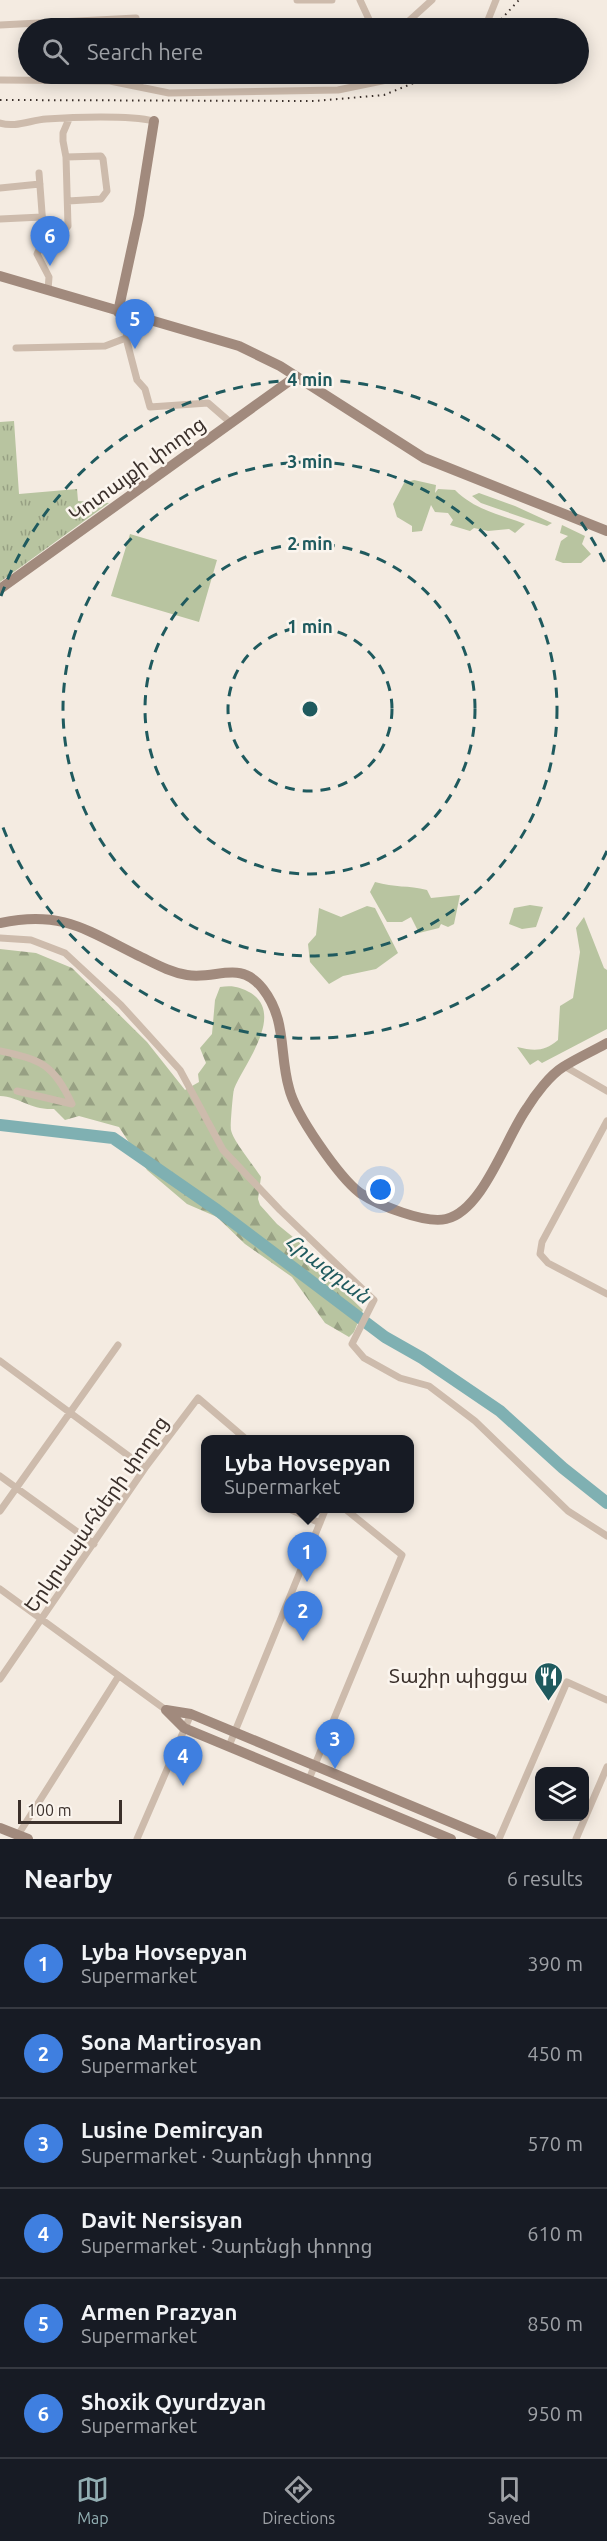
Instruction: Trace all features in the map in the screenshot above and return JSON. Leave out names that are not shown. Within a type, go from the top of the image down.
[{"type":"street","points":[[297,0],[332,0]]},
{"type":"street","points":[[360,0],[368,18]]},
{"type":"street","points":[[412,18],[432,0]]},
{"type":"street","points":[[489,18],[496,0]]},
{"type":"street","points":[[0,25],[18,24]]},
{"type":"street","points":[[0,80],[18,80]]},
{"type":"street","points":[[125,84],[169,93],[338,90],[361,84]]},
{"type":"street","points":[[0,123],[22,124],[43,119],[154,121],[139,215],[118,312]]},
{"type":"street","points":[[44,239],[66,229],[68,201],[63,133],[69,119]]},
{"type":"street","points":[[66,157],[101,156],[107,191],[101,199],[68,201]]},
{"type":"street","points":[[39,173],[44,239],[37,254],[50,277],[48,290]]},
{"type":"street","points":[[0,188],[40,184]]},
{"type":"street","points":[[0,219],[42,216]]},
{"type":"street","points":[[0,276],[239,346],[280,366],[424,458],[607,531]]},
{"type":"street","points":[[131,315],[126,338],[137,380],[146,389],[150,407],[208,403],[231,423]]},
{"type":"street","points":[[16,348],[105,346],[126,338]]},
{"type":"street","name":"Կոտայքի փողոց","points":[[0,589],[295,377]]},
{"type":"street","points":[[0,923],[26,918],[63,922],[81,926],[173,972],[191,976],[230,972],[249,976],[263,989],[275,1007],[282,1027],[288,1088],[295,1105],[344,1177],[360,1193],[428,1220],[447,1219],[462,1211],[475,1199],[527,1107],[564,1066],[607,1043]]},
{"type":"street","points":[[0,938],[31,940],[65,953],[121,1005],[180,1070],[223,1150],[280,1210],[374,1300],[352,1344],[364,1358],[400,1378],[429,1386],[475,1421],[568,1511],[607,1536]]},
{"type":"street","points":[[0,1051],[36,1059],[61,1080],[72,1104],[17,1091]]},
{"type":"street","points":[[564,1066],[607,1091]]},
{"type":"street","points":[[607,1121],[542,1242],[540,1254],[548,1263],[607,1294]]},
{"type":"street","points":[[0,1511],[118,1345]]},
{"type":"street","points":[[0,1361],[145,1468]]},
{"type":"street","name":"Երկրապահների փողոց","points":[[0,1679],[145,1468],[198,1398],[241,1435]]},
{"type":"street","points":[[0,1476],[94,1544]]},
{"type":"street","points":[[296,1513],[320,1523]]},
{"type":"street","points":[[228,1746],[324,1513]]},
{"type":"street","points":[[309,1779],[402,1555],[349,1513]]},
{"type":"street","points":[[0,1588],[118,1677],[166,1710],[184,1728],[451,1839]]},
{"type":"street","points":[[0,1828],[23,1837],[118,1677]]},
{"type":"street","points":[[499,1839],[567,1682],[607,1700]]},
{"type":"street","points":[[166,1710],[191,1714],[491,1839]]},
{"type":"street","points":[[137,1839],[191,1714]]},
{"type":"street","points":[[576,1839],[607,1767]]},
{"type":"green space","points":[[14,421],[19,494],[77,489],[78,501],[109,503],[0,582],[0,422]]},
{"type":"green space","points":[[414,480],[436,485],[435,493],[438,489],[455,490],[479,507],[525,524],[515,533],[509,529],[488,531],[474,528],[470,531],[450,525],[453,520],[448,513],[435,512],[431,505],[422,531],[412,532],[412,526],[397,517],[393,504],[404,483]]},
{"type":"green space","points":[[479,493],[552,523],[547,526],[481,503],[472,496]]},
{"type":"green space","points":[[562,525],[585,536],[582,544],[591,554],[581,563],[563,563],[555,560],[561,541],[568,536],[560,533]]},
{"type":"green space","points":[[130,534],[217,560],[199,622],[111,596]]},
{"type":"green space","points":[[375,882],[427,890],[431,898],[460,895],[454,924],[448,927],[441,924],[439,928],[419,933],[411,917],[402,922],[387,922],[370,892]]},
{"type":"green space","points":[[530,905],[543,907],[536,927],[522,929],[509,924],[514,908]]},
{"type":"green space","points":[[367,906],[375,908],[398,953],[376,969],[343,976],[329,984],[310,962],[308,944],[316,935],[319,908],[341,917]]},
{"type":"green space","points":[[584,917],[604,968],[607,970],[607,1029],[542,1063],[538,1060],[530,1065],[517,1047],[539,1050],[558,1040],[560,1006],[573,998],[580,952],[576,928]]},
{"type":"green space","points":[[0,949],[36,953],[72,968],[147,1042],[185,1090],[199,1082],[198,1074],[206,1063],[200,1048],[212,1034],[215,1000],[220,987],[233,986],[243,989],[260,1002],[264,1014],[263,1026],[259,1040],[234,1089],[231,1130],[261,1177],[258,1199],[260,1205],[277,1224],[321,1260],[333,1281],[363,1310],[354,1332],[349,1337],[325,1323],[292,1277],[245,1244],[217,1217],[187,1204],[147,1170],[119,1127],[79,1116],[65,1120],[54,1109],[38,1108],[0,1096]]},
{"type":"waterway","name":"Հրազդան","points":[[0,1125],[113,1138],[217,1210],[385,1337],[422,1358],[500,1411],[563,1468],[607,1503]]},
{"type":"railway","points":[[502,18],[519,0]]},
{"type":"railway","points":[[0,100],[315,101],[384,95],[411,84]]},
{"type":"place","name":"Shoxik Qyurdzyan","points":[[50,266]]},
{"type":"place","name":"Armen Prazyan","points":[[135,349]]},
{"type":"place","name":"Lyba Hovsepyan","points":[[307,1582]]},
{"type":"place","name":"Sona Martirosyan","points":[[303,1641]]},
{"type":"place","name":"Տաշիր պիցցա","points":[[549,1702]]},
{"type":"place","name":"Lusine Demircyan","points":[[335,1769]]},
{"type":"place","name":"Davit Nersisyan","points":[[183,1786]]}]
